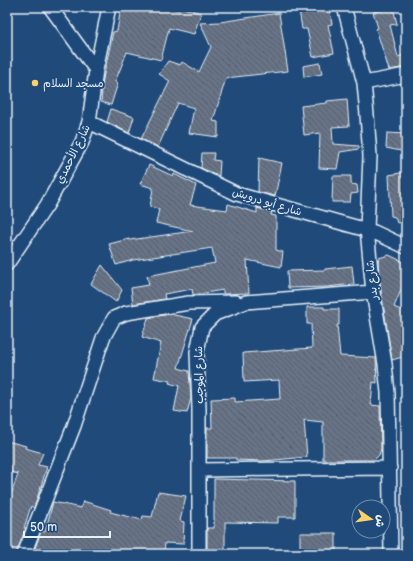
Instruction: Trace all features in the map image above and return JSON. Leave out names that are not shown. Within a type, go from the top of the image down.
[{"type":"street","points":[[50,7],[96,70]]},
{"type":"street","name":"شارع الأحمدي","points":[[7,264],[10,251],[47,205],[82,142],[89,122],[96,70],[109,7]]},
{"type":"street","name":"شارع بدر","points":[[344,7],[364,83],[370,156],[367,230],[373,292],[385,364],[390,468],[391,554]]},
{"type":"street","points":[[364,83],[406,75]]},
{"type":"street","name":"شارع أبو درويش","points":[[89,122],[237,194],[380,234],[406,247]]},
{"type":"street","name":"شارع الموجب","points":[[199,554],[197,352],[202,327],[215,314],[246,302],[373,292]]},
{"type":"street","points":[[24,554],[74,426],[104,338],[114,318],[126,313],[189,303],[246,302]]},
{"type":"street","points":[[199,470],[390,468]]},
{"type":"building","points":[[121,7],[164,7],[179,10],[180,7],[201,13],[194,34],[169,28],[161,60],[127,52],[115,82],[118,83],[111,105],[101,102],[103,79],[113,32],[117,31]]},
{"type":"building","points":[[314,7],[329,7],[332,24],[328,25],[334,53],[313,57],[307,29],[302,29],[299,10]]},
{"type":"building","points":[[383,7],[393,7],[397,24],[390,25],[398,57],[403,55],[406,67],[389,70],[376,29],[378,28],[373,12],[384,10]]},
{"type":"building","points":[[279,13],[288,71],[226,78],[213,121],[218,122],[218,137],[189,133],[194,108],[178,103],[158,147],[141,139],[170,81],[159,74],[168,61],[180,65],[182,62],[199,72],[211,47],[200,23],[220,22]]},
{"type":"building","points":[[320,63],[322,74],[304,77],[303,66]]},
{"type":"building","points":[[347,99],[349,126],[332,127],[333,144],[359,146],[359,149],[340,152],[337,169],[319,168],[320,133],[304,135],[301,106]]},
{"type":"building","points":[[111,109],[134,117],[129,133],[107,122]]},
{"type":"building","points":[[387,133],[406,134],[406,152],[386,148]]},
{"type":"building","points":[[202,153],[214,153],[213,160],[220,161],[219,176],[201,168]]},
{"type":"building","points":[[259,158],[282,163],[275,196],[258,192]]},
{"type":"building","points":[[149,165],[173,176],[174,174],[196,185],[190,205],[227,210],[228,204],[257,213],[257,208],[272,212],[271,215],[276,216],[276,250],[283,252],[281,267],[247,260],[249,293],[223,294],[223,290],[193,295],[192,289],[164,294],[165,299],[133,304],[131,288],[149,285],[147,276],[215,263],[212,248],[133,260],[116,265],[109,244],[129,239],[193,231],[156,223],[159,209],[150,207],[153,188],[140,184]]},
{"type":"building","points":[[406,172],[406,222],[397,223],[395,217],[391,216],[389,175]]},
{"type":"building","points":[[333,176],[351,176],[351,184],[357,185],[358,193],[351,194],[350,202],[332,202]]},
{"type":"building","points":[[389,255],[406,263],[406,278],[394,307],[406,312],[406,356],[392,360],[378,262],[379,258]]},
{"type":"building","points":[[102,265],[122,290],[116,302],[91,284]]},
{"type":"building","points":[[352,266],[354,284],[327,287],[288,288],[287,271],[325,270]]},
{"type":"building","points":[[307,307],[339,309],[339,325],[337,325],[340,356],[376,358],[377,383],[373,382],[371,405],[380,406],[381,449],[379,455],[374,460],[323,460],[323,422],[304,420],[307,457],[263,461],[236,460],[236,458],[207,458],[207,428],[212,428],[211,399],[235,398],[235,402],[280,399],[279,380],[244,382],[243,353],[312,348],[311,324],[307,324]]},
{"type":"building","points":[[170,314],[193,319],[178,368],[189,371],[191,398],[187,413],[174,411],[179,386],[169,383],[170,381],[154,378],[161,343],[142,337],[148,318]]},
{"type":"building","points":[[7,441],[26,446],[25,448],[43,453],[38,465],[47,467],[34,508],[31,506],[24,528],[26,528],[16,554],[7,554],[7,506],[18,474],[7,471]]},
{"type":"building","points":[[214,479],[295,481],[295,517],[278,517],[278,523],[225,522],[225,554],[207,554],[207,528],[214,528]]},
{"type":"building","points":[[158,492],[186,496],[180,521],[184,522],[183,544],[165,543],[164,554],[33,554],[41,531],[45,532],[53,502],[81,508],[83,501],[111,510],[110,512],[142,520],[143,516],[152,517]]},
{"type":"building","points":[[300,533],[336,533],[336,554],[300,554]]},
{"type":"place","name":"مسجد السلام","points":[[35,83]]}]
